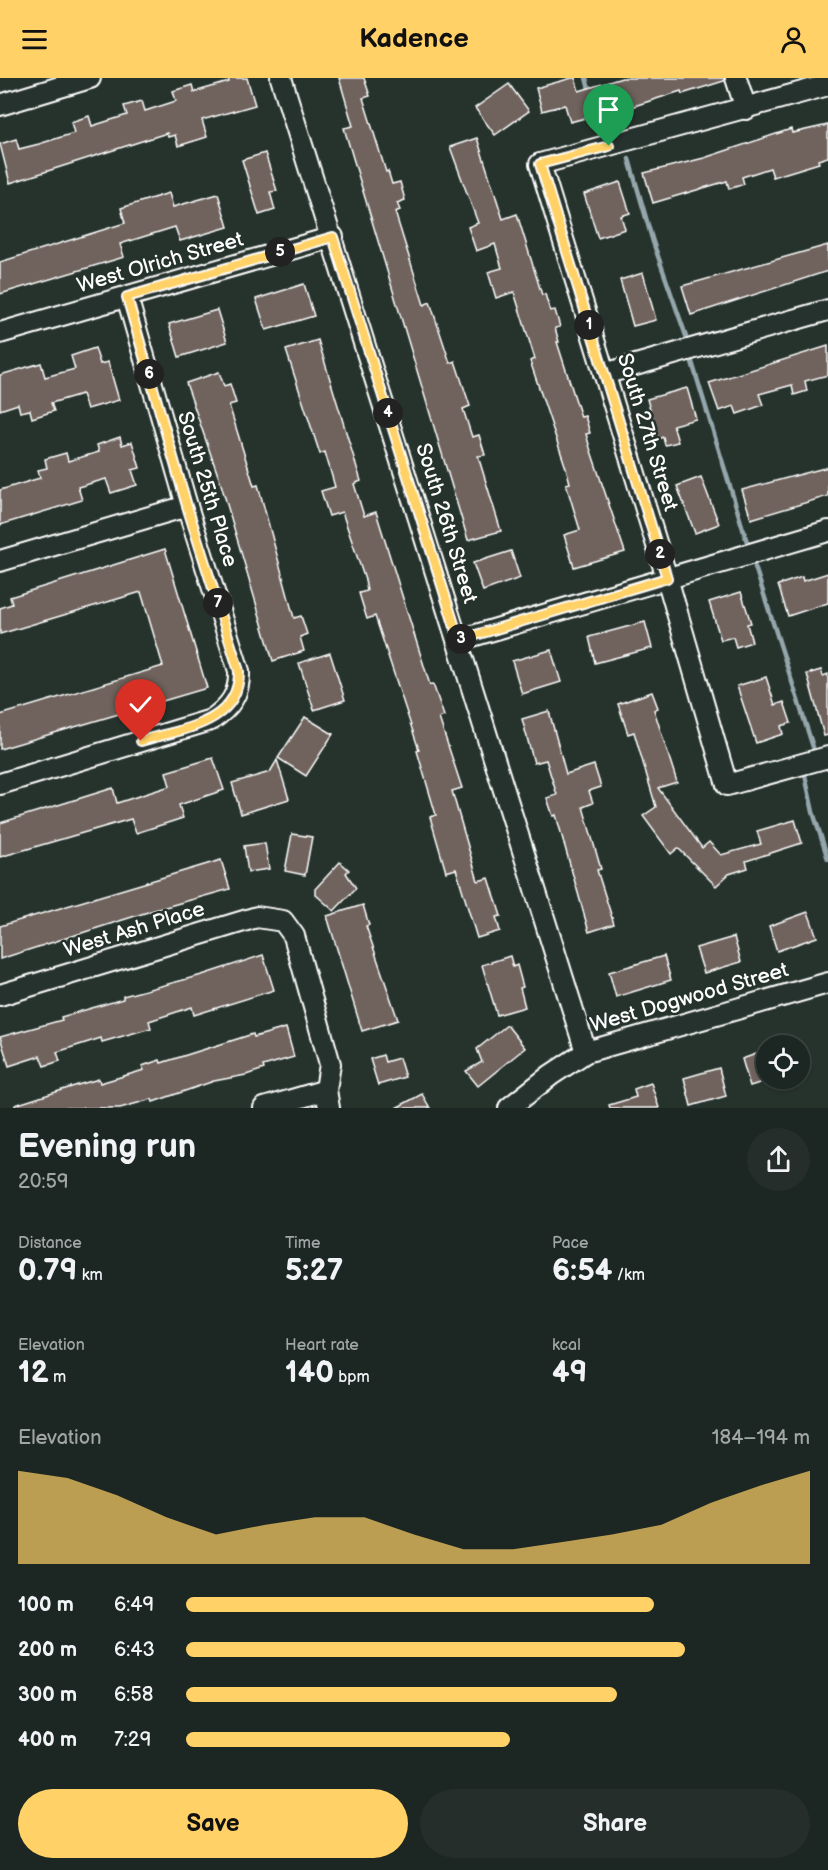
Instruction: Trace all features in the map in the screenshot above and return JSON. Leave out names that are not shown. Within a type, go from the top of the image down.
[{"type":"street","points":[[0,105],[67,81],[90,78]]},
{"type":"street","name":"South 26th Street","points":[[281,78],[333,237],[586,1052]]},
{"type":"street","points":[[736,78],[746,109],[828,85]]},
{"type":"street","name":"South 27th Street","points":[[746,109],[540,164],[667,578],[727,785],[828,757]]},
{"type":"street","name":"West Olrich Street","points":[[0,333],[333,237]]},
{"type":"street","name":"South 25th Place","points":[[0,784],[211,720],[234,698],[240,684],[239,671],[187,506],[127,297]]},
{"type":"street","points":[[604,374],[828,310]]},
{"type":"street","points":[[0,561],[187,506]]},
{"type":"street","points":[[459,640],[828,531]]},
{"type":"street","name":"West Ash Place","points":[[0,995],[257,917],[283,921],[294,936],[330,1064],[328,1099]]},
{"type":"street","name":"West Dogwood Street","points":[[509,1108],[550,1075],[586,1052],[828,983]]},
{"type":"street","points":[[264,1108],[328,1099]]},
{"type":"building","points":[[228,78],[247,78],[255,105],[202,120],[207,137],[178,146],[175,135],[168,137],[167,133],[10,183],[0,144],[16,139],[19,149],[39,144],[74,133],[71,122],[89,116],[92,126],[127,115],[124,106],[142,101],[145,111],[176,101],[173,91],[192,85],[194,92],[229,82]]},
{"type":"building","points":[[339,78],[364,78],[370,96],[363,98],[386,172],[388,171],[392,184],[400,182],[405,200],[397,203],[400,210],[395,212],[424,305],[430,302],[450,363],[455,361],[470,406],[463,409],[472,437],[479,435],[485,455],[478,456],[501,531],[468,540],[344,128],[353,126]]},
{"type":"building","points":[[575,78],[579,91],[622,78],[724,78],[724,81],[682,94],[681,91],[609,114],[608,112],[570,122],[565,105],[542,111],[536,88]]},
{"type":"building","points":[[509,84],[529,111],[495,135],[475,108]]},
{"type":"building","points":[[828,125],[828,157],[818,160],[819,163],[773,177],[770,168],[742,177],[744,184],[729,189],[727,181],[653,203],[644,173],[704,158],[791,129],[792,133]]},
{"type":"building","points":[[477,138],[503,219],[517,214],[542,295],[545,294],[550,311],[555,310],[560,327],[555,328],[559,342],[557,342],[581,417],[585,416],[590,433],[586,434],[590,448],[625,552],[574,567],[564,535],[580,530],[566,484],[570,483],[566,468],[530,361],[535,359],[514,292],[496,298],[488,272],[502,268],[495,244],[476,251],[468,227],[478,223],[450,147]]},
{"type":"building","points":[[265,153],[277,191],[270,192],[275,210],[259,215],[242,160]]},
{"type":"building","points":[[620,182],[630,213],[621,216],[625,229],[598,238],[584,194]]},
{"type":"building","points":[[169,193],[173,207],[218,194],[228,227],[180,241],[175,227],[120,244],[124,257],[0,294],[0,262],[125,223],[121,208]]},
{"type":"building","points":[[828,245],[828,271],[691,315],[682,286]]},
{"type":"building","points":[[643,273],[656,320],[633,326],[620,280]]},
{"type":"building","points":[[304,284],[314,316],[266,330],[256,299]]},
{"type":"building","points":[[217,310],[227,342],[179,357],[169,324]]},
{"type":"building","points":[[318,340],[361,481],[354,484],[364,516],[376,512],[430,685],[433,684],[444,716],[439,718],[462,788],[452,791],[478,881],[489,878],[501,916],[496,917],[500,931],[477,938],[456,869],[446,872],[430,817],[436,815],[417,751],[419,750],[375,616],[367,619],[359,593],[367,591],[365,580],[342,512],[329,516],[321,491],[335,487],[325,452],[320,454],[286,350]]},
{"type":"building","points":[[828,346],[828,375],[805,381],[807,391],[794,395],[792,385],[759,394],[763,405],[737,414],[734,406],[719,411],[709,383]]},
{"type":"building","points":[[95,348],[100,364],[108,362],[119,400],[87,409],[82,394],[51,403],[54,411],[32,418],[30,410],[20,412],[18,404],[0,410],[0,375],[41,363],[45,377],[75,369],[71,356]]},
{"type":"building","points":[[219,372],[224,386],[230,384],[236,403],[229,405],[254,486],[258,485],[294,618],[301,616],[307,634],[300,637],[304,651],[273,661],[221,484],[186,383]]},
{"type":"building","points":[[687,388],[696,419],[673,425],[678,442],[665,445],[663,437],[658,439],[647,399]]},
{"type":"building","points":[[120,437],[122,445],[132,442],[140,468],[132,470],[137,485],[111,493],[106,479],[78,487],[82,500],[0,525],[0,490],[40,478],[38,470],[47,468],[45,459],[66,453],[68,461],[99,452],[97,445]]},
{"type":"building","points":[[828,467],[828,496],[751,519],[742,490]]},
{"type":"building","points":[[701,477],[719,524],[695,533],[677,486]]},
{"type":"building","points":[[165,549],[207,688],[0,749],[0,715],[163,666],[141,592],[0,634],[0,608],[12,604],[10,597]]},
{"type":"building","points":[[511,551],[520,578],[483,591],[473,563]]},
{"type":"building","points":[[828,573],[828,603],[788,616],[778,585],[802,577],[803,581]]},
{"type":"building","points":[[741,592],[751,623],[747,624],[752,642],[736,647],[733,637],[721,640],[709,602]]},
{"type":"building","points":[[645,622],[652,648],[595,663],[589,637]]},
{"type":"building","points":[[551,650],[561,682],[522,694],[512,661]]},
{"type":"building","points":[[330,653],[345,700],[314,710],[299,663]]},
{"type":"building","points":[[821,670],[823,676],[828,674],[828,735],[824,736],[807,674]]},
{"type":"building","points":[[766,677],[775,705],[784,702],[791,723],[781,726],[783,734],[756,743],[737,686]]},
{"type":"building","points":[[652,692],[658,708],[654,710],[677,782],[658,788],[702,848],[709,842],[721,855],[761,844],[757,831],[795,820],[802,843],[746,861],[748,868],[729,874],[716,886],[678,848],[671,854],[643,816],[656,807],[634,732],[628,734],[618,704]]},
{"type":"building","points":[[549,711],[566,774],[594,765],[601,787],[589,791],[593,803],[583,807],[601,869],[597,870],[614,924],[589,932],[556,815],[553,816],[547,798],[557,795],[546,760],[534,763],[522,719]]},
{"type":"building","points":[[305,717],[333,734],[306,776],[278,758]]},
{"type":"building","points":[[213,758],[224,790],[179,805],[183,818],[136,833],[131,819],[0,857],[0,823],[113,788],[117,803],[170,786],[166,772]]},
{"type":"building","points":[[277,760],[289,799],[241,814],[232,783],[270,772]]},
{"type":"building","points":[[292,834],[312,837],[305,875],[285,871]]},
{"type":"building","points":[[265,843],[269,869],[248,872],[244,846]]},
{"type":"building","points":[[221,860],[230,889],[151,911],[0,959],[0,926]]},
{"type":"building","points":[[340,862],[349,870],[346,873],[356,888],[334,911],[315,894],[315,889]]},
{"type":"building","points":[[363,905],[369,925],[366,926],[398,1020],[362,1031],[327,916]]},
{"type":"building","points":[[808,912],[817,937],[777,951],[769,926]]},
{"type":"building","points":[[734,937],[741,962],[704,973],[696,948]]},
{"type":"building","points":[[263,955],[274,990],[194,1015],[192,1007],[149,1021],[151,1028],[102,1042],[101,1038],[57,1052],[60,1061],[44,1066],[40,1056],[9,1066],[0,1037],[62,1020],[61,1017],[123,999],[123,996],[202,975]]},
{"type":"building","points":[[510,956],[513,967],[517,965],[525,1007],[497,1015],[482,965]]},
{"type":"building","points":[[664,956],[671,980],[616,997],[609,972]]},
{"type":"building","points":[[507,1025],[525,1048],[478,1086],[466,1071],[482,1062],[477,1049]]},
{"type":"building","points":[[286,1028],[294,1057],[263,1066],[264,1069],[246,1075],[214,1081],[153,1102],[152,1099],[120,1108],[15,1108],[15,1105],[81,1084],[99,1079],[100,1083],[144,1070],[142,1066],[160,1060],[161,1063],[253,1034],[254,1037]]},
{"type":"building","points":[[756,1054],[756,1084],[750,1086],[742,1059]]},
{"type":"building","points":[[383,1055],[385,1062],[399,1058],[405,1077],[378,1085],[370,1059]]},
{"type":"building","points":[[719,1068],[726,1096],[691,1106],[684,1078]]},
{"type":"building","points":[[651,1083],[659,1108],[610,1108],[609,1105],[636,1097],[634,1089]]},
{"type":"building","points":[[422,1094],[430,1108],[396,1108]]},
{"type":"waterway","points":[[586,78],[590,93]]},
{"type":"waterway","points":[[596,109],[605,137]]},
{"type":"waterway","points":[[629,159],[653,242],[686,336]]},
{"type":"waterway","points":[[692,362],[747,542]]},
{"type":"waterway","points":[[755,567],[813,747]]},
{"type":"waterway","points":[[805,775],[813,812],[828,859]]},
{"type":"route","points":[[141,741],[211,720],[224,711],[234,698],[240,684],[239,671],[187,506],[127,297],[333,237],[459,640],[667,578],[540,164],[609,146]]}]
